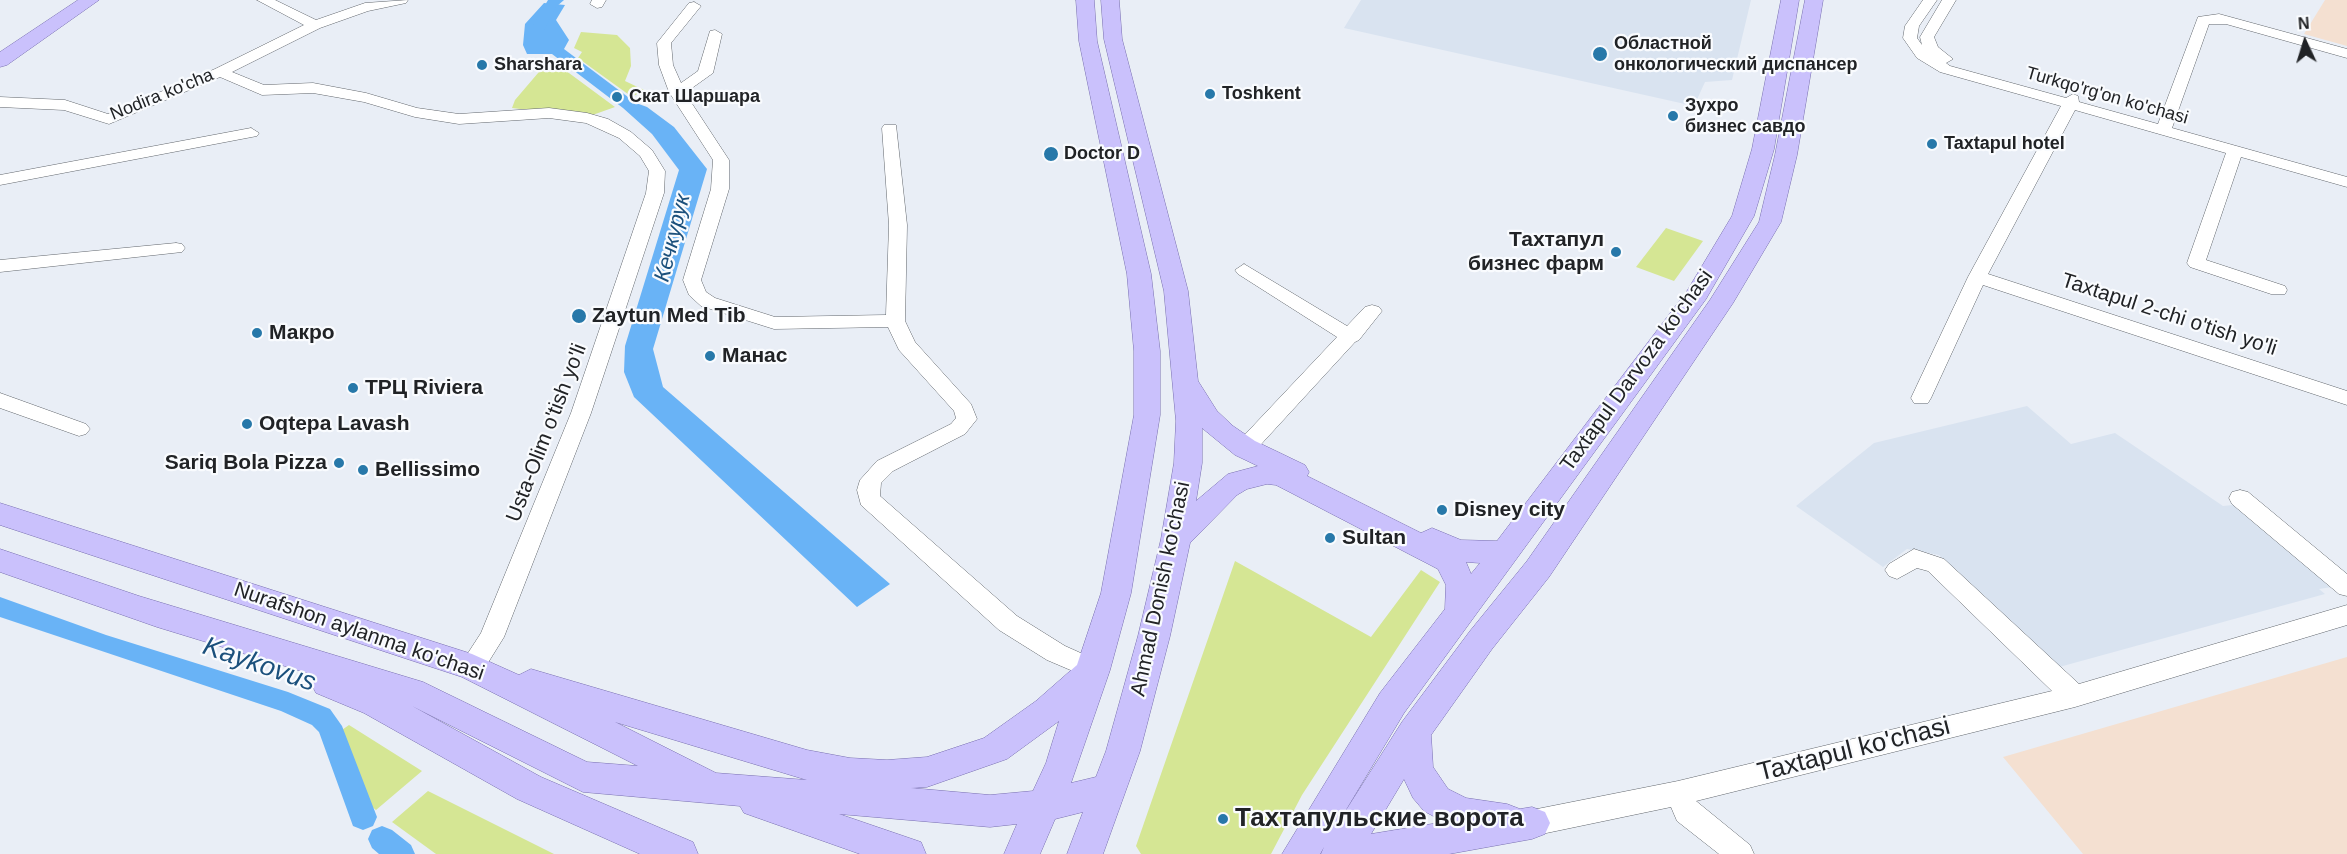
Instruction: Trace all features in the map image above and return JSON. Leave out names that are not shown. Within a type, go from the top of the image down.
[{"type":"main road","points":[[1,57],[72,0]]},
{"type":"main road","points":[[1,57],[90,0]]},
{"type":"main road","name":"Ahmad Donish ko'chasi","points":[[1022,854],[1063,763],[1094,670],[1123,562],[1142,453],[1148,380],[1139,274],[1088,41],[1085,0]]},
{"type":"main road","name":"Ahmad Donish ko'chasi","points":[[1085,854],[1110,789],[1140,692],[1176,539],[1188,463],[1187,384],[1171,264],[1113,39],[1110,0]]},
{"type":"main road","name":"Taxtapul Darvoza ko'chasi","points":[[1300,854],[1392,703],[1697,294],[1743,216],[1763,149],[1790,0]]},
{"type":"main road","name":"Taxtapul Darvoza ko'chasi","points":[[1339,854],[1413,732],[1538,569],[1701,333],[1770,222],[1786,155],[1814,0]]},
{"type":"main road","points":[[1187,384],[1208,418],[1245,448],[1458,551],[1483,580],[1492,604],[1493,625]]},
{"type":"main road","points":[[1176,539],[1227,488],[1238,481],[1267,474],[1282,476],[1450,561],[1461,585],[1460,612]]},
{"type":"main road","name":"Nurafshon aylanma ko'chasi","points":[[0,514],[472,667],[718,789],[908,854]]},
{"type":"main road","points":[[1458,551],[1503,552]]},
{"type":"main road","points":[[0,560],[140,608],[423,696],[583,777],[990,811],[1045,806],[1110,789]]},
{"type":"main road","points":[[140,608],[376,703],[528,788],[680,854]]},
{"type":"main road","points":[[472,667],[631,710],[807,765],[850,773],[887,776],[927,772],[995,749],[1047,711],[1094,670]]},
{"type":"main road","points":[[1413,732],[1416,767],[1425,787],[1436,800],[1461,813],[1532,823]]},
{"type":"main road","name":"Taxtapul ko'chasi","points":[[1354,854],[1412,849],[1532,823]]},
{"type":"street","points":[[264,0],[315,25]]},
{"type":"street","name":"Nodira ko'cha","points":[[0,102],[65,105],[107,119],[220,72],[315,25],[365,7],[401,0]]},
{"type":"street","name":"Turkqo'rg'on ko'chasi","points":[[1930,0],[1910,34],[1913,45],[1922,55],[1951,71],[2165,129],[2347,174]]},
{"type":"street","name":"Turkqo'rg'on ko'chasi","points":[[1949,0],[1928,33],[1928,44],[1936,53],[1959,66],[2071,102]]},
{"type":"street","points":[[694,6],[664,43],[666,65],[678,92],[722,160],[720,189],[692,280],[698,295],[708,302],[774,323],[895,321]]},
{"type":"street","points":[[2165,129],[2203,20],[2219,18],[2347,54]]},
{"type":"street","points":[[678,92],[705,73],[715,34]]},
{"type":"street","name":"Usta-Olim o'tish yo'li","points":[[220,72],[262,90],[313,88],[366,98],[416,112],[459,119],[549,113],[587,118],[602,122],[625,135],[646,153],[657,171],[655,193],[581,413],[492,637],[472,667]]},
{"type":"street","points":[[1921,398],[1977,277],[2071,102]]},
{"type":"street","points":[[890,128],[898,225],[895,321],[906,345],[964,409],[967,419],[958,429],[885,465],[871,480],[868,490],[869,499],[1008,623],[1056,653],[1094,670]]},
{"type":"street","name":"Turkqo'rg'on ko'chasi","points":[[2165,129],[2235,152],[2347,183]]},
{"type":"street","points":[[0,180],[251,133]]},
{"type":"street","points":[[2235,152],[2196,263],[2278,290]]},
{"type":"street","points":[[0,266],[176,248]]},
{"type":"street","points":[[1244,270],[1332,327],[1352,336]]},
{"type":"street","name":"Taxtapul 2-chi o'tish yo'li","points":[[1977,277],[2347,398]]},
{"type":"street","points":[[1245,448],[1352,336],[1372,311]]},
{"type":"street","points":[[0,400],[79,429]]},
{"type":"street","points":[[2240,498],[2347,587]]},
{"type":"street","points":[[1897,570],[1914,558],[1936,565],[2074,696]]},
{"type":"street","name":"Taxtapul ko'chasi","points":[[1532,823],[1678,793],[2074,696],[2347,615]]},
{"type":"street","points":[[1678,793],[1687,812],[1740,854]]},
{"type":"shaded area","name":"Областной онкологический диспансер","points":[[1361,0],[1751,0],[1732,80],[1705,82],[1694,106],[1344,28]]},
{"type":"shaded area","points":[[2325,0],[2347,0],[2347,46],[2304,34]]},
{"type":"shaded area","points":[[2027,406],[2071,444],[2115,433],[2223,506],[2233,505],[2332,587],[2319,589],[2325,594],[2052,669],[1939,555],[1907,549],[1883,567],[1796,506],[1874,443]]},
{"type":"shaded area","points":[[2347,657],[2347,854],[2083,854],[2003,757]]},
{"type":"green space","points":[[581,32],[617,35],[630,48],[631,66],[625,81],[644,90],[632,97],[578,58],[582,52],[574,48]]},
{"type":"green space","points":[[550,59],[615,107],[587,117],[512,108],[515,100]]},
{"type":"green space","points":[[1666,228],[1703,241],[1674,281],[1636,267]]},
{"type":"green space","points":[[1235,561],[1371,637],[1421,570],[1440,582],[1302,795],[1271,854],[1141,854],[1136,846]]},
{"type":"green space","points":[[349,725],[422,771],[376,810],[366,802],[339,732]]},
{"type":"green space","points":[[428,791],[554,854],[436,854],[392,822]]},
{"type":"water","points":[[544,3],[565,5],[556,20],[569,40],[564,49],[636,103],[647,107],[674,127],[707,169],[653,349],[663,387],[890,584],[857,607],[634,397],[624,372],[625,346],[679,170],[652,134],[623,108],[552,54],[527,54],[523,45],[525,24]]},
{"type":"waterway","name":"Кечкурук","points":[[539,27],[550,5],[557,0]]},
{"type":"waterway","name":"Kaykovus","points":[[0,607],[96,640]]},
{"type":"waterway","name":"Kaykovus","points":[[109,644],[288,703],[321,717],[329,726],[363,817]]},
{"type":"waterway","name":"Kaykovus","points":[[382,839],[401,854]]},
{"type":"place","name":"Областной онкологический диспансер","points":[[1600,54]]},
{"type":"place","name":"Sharshara","points":[[482,65]]},
{"type":"place","name":"Toshkent","points":[[1210,94]]},
{"type":"place","name":"Скат Шаршара","points":[[617,97]]},
{"type":"place","name":"Зухро бизнес савдо","points":[[1673,116]]},
{"type":"place","name":"Taxtapul hotel","points":[[1932,144]]},
{"type":"place","name":"Doctor D","points":[[1051,154]]},
{"type":"place","name":"Тахтапул бизнес фарм","points":[[1616,252]]},
{"type":"place","name":"Zaytun Med Tib","points":[[579,316]]},
{"type":"place","name":"Макро","points":[[257,333]]},
{"type":"place","name":"Манас","points":[[710,356]]},
{"type":"place","name":"ТРЦ Riviera","points":[[353,388]]},
{"type":"place","name":"Oqtepa Lavash","points":[[247,424]]},
{"type":"place","name":"Sariq Bola Pizza","points":[[339,463]]},
{"type":"place","name":"Bellissimo","points":[[363,470]]},
{"type":"place","name":"Disney city","points":[[1442,510]]},
{"type":"place","name":"Sultan","points":[[1330,538]]},
{"type":"place","name":"Тахтапульские ворота","points":[[1223,819]]}]
